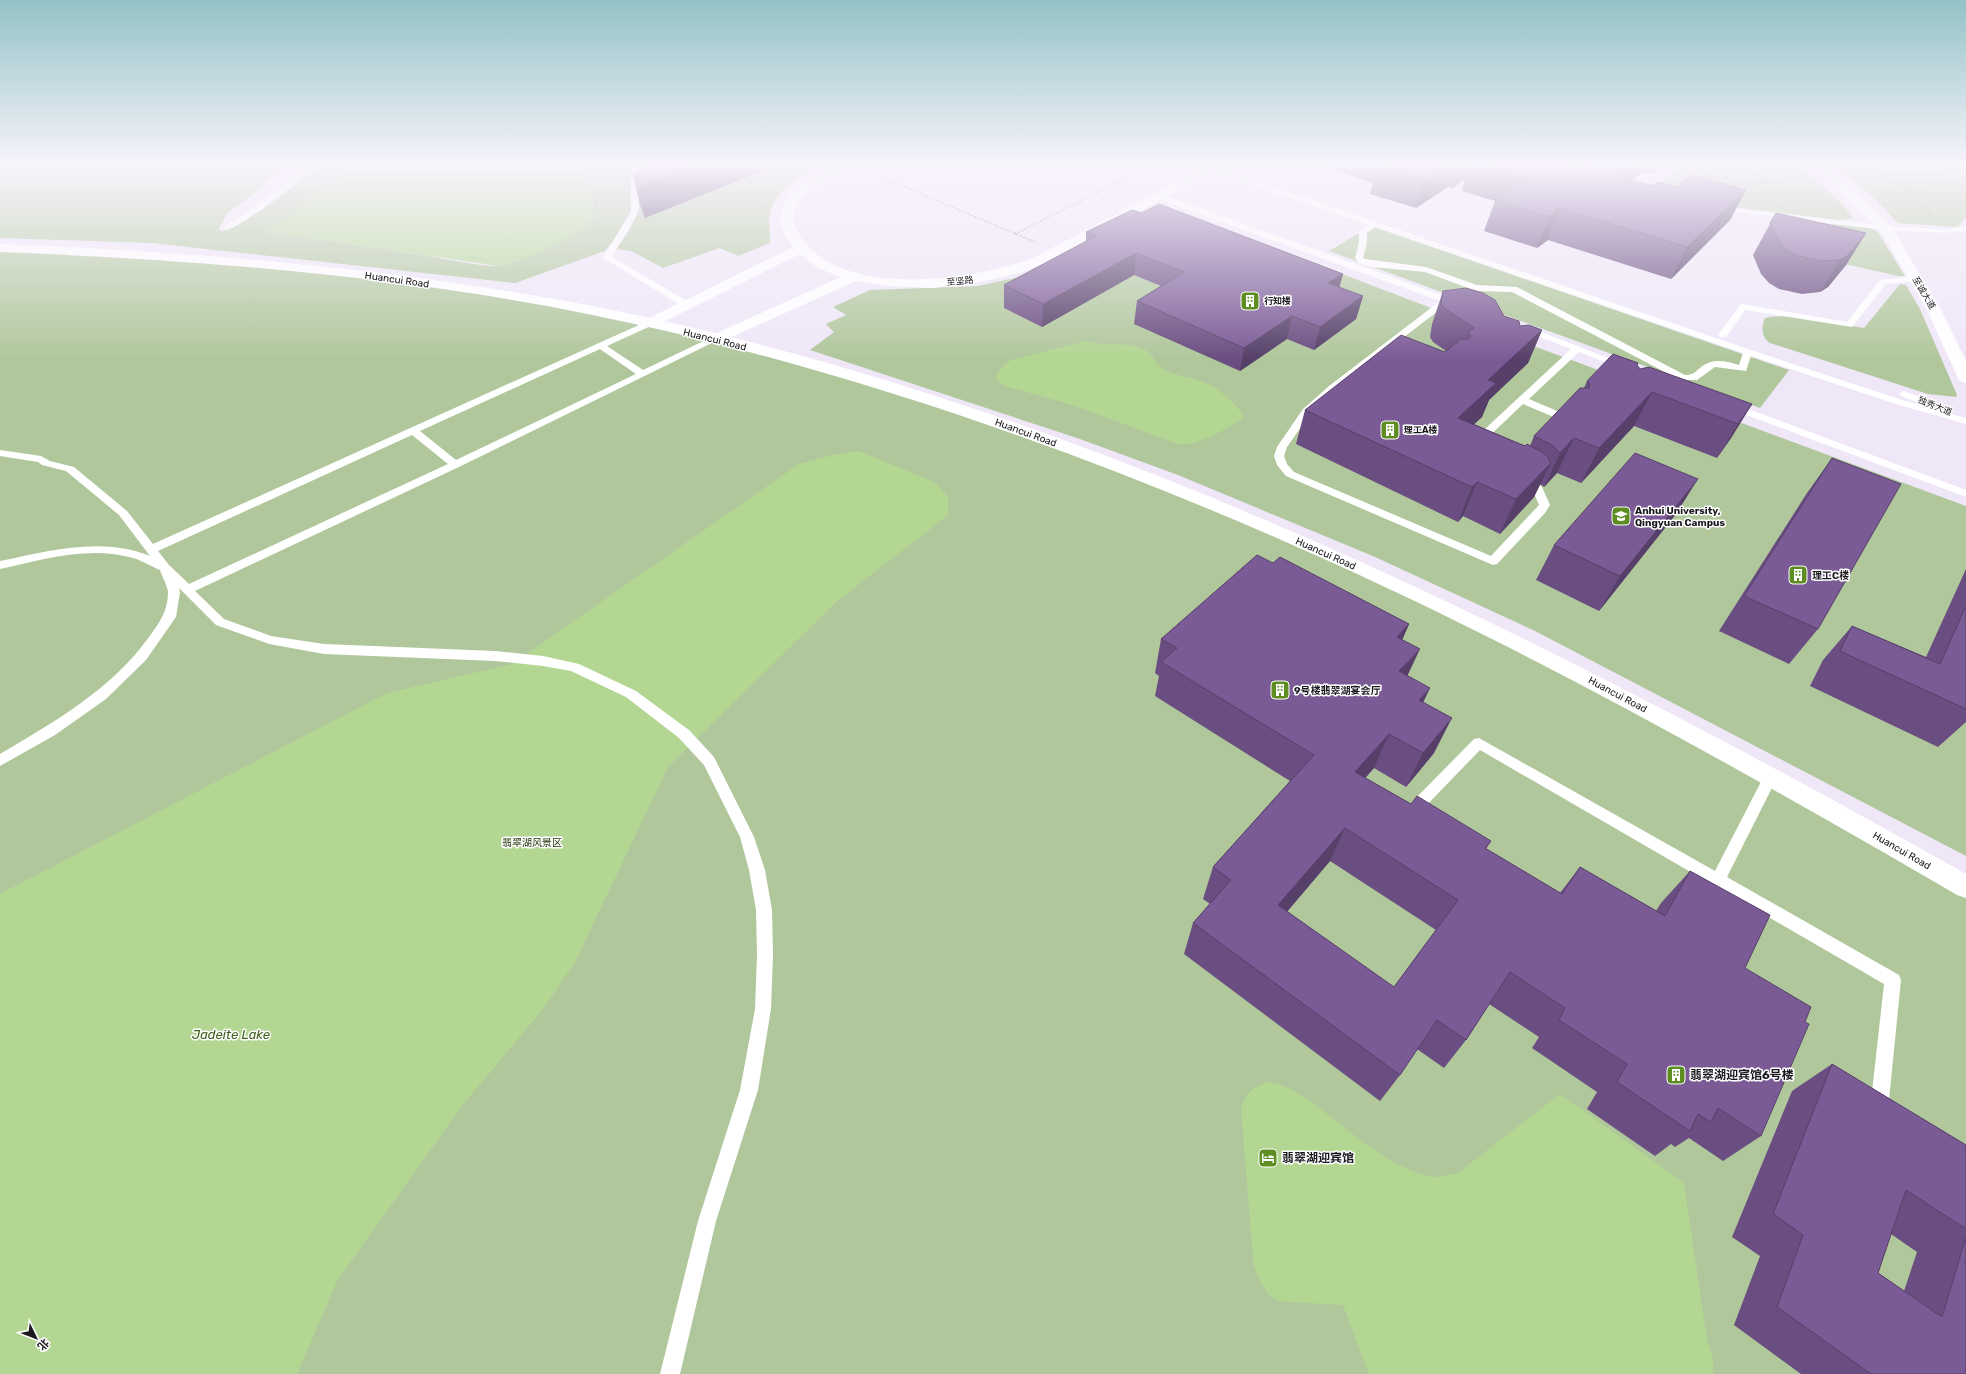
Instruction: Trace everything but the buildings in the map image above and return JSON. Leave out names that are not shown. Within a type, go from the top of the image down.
[{"type":"street","name":"至坚路","points":[[791,230],[801,248],[808,256],[818,263],[842,274],[873,280],[912,283],[971,280],[1009,272],[1038,261],[1097,230]]},
{"type":"street","name":"至诚大道","points":[[1886,230],[1934,310],[1966,378]]},
{"type":"street","name":"Huancui Road","points":[[0,248],[172,256],[326,270],[491,293],[650,323],[715,339],[832,370],[1003,423],[1212,503],[1324,551],[1460,614],[1608,689],[1771,776],[1966,887]]},
{"type":"street","points":[[650,323],[801,248]]},
{"type":"street","points":[[715,339],[856,276]]},
{"type":"lane","points":[[624,230],[607,258],[687,305]]},
{"type":"lane","points":[[1253,230],[1468,308]]},
{"type":"lane","points":[[1366,230],[1363,232],[1363,242],[1359,260],[1377,265],[1426,270],[1476,288],[1514,289],[1683,378],[1696,377],[1711,364],[1718,363],[1743,369],[1748,352]]},
{"type":"lane","points":[[1392,230],[1899,402],[1966,420]]},
{"type":"lane","points":[[1927,230],[1954,230]]},
{"type":"lane","points":[[1723,335],[1742,307],[1849,325],[1883,282],[1915,278]]},
{"type":"lane","points":[[1447,300],[1332,388],[1307,412],[1282,446],[1279,456],[1282,465],[1290,474],[1493,562],[1541,511],[1545,504],[1538,489],[1518,475]]},
{"type":"lane","points":[[152,549],[650,323]]},
{"type":"lane","points":[[1517,326],[1632,369]]},
{"type":"lane","points":[[1522,341],[1531,331]]},
{"type":"lane","points":[[187,590],[455,465],[715,339]]},
{"type":"lane","points":[[601,346],[642,374]]},
{"type":"lane","points":[[1387,346],[1402,351]]},
{"type":"lane","points":[[1475,455],[1473,450],[1475,445],[1577,349]]},
{"type":"lane","name":"独秀大道","points":[[1904,394],[1966,420]]},
{"type":"lane","points":[[1522,400],[1567,419]]},
{"type":"lane","points":[[1721,402],[1966,494]]},
{"type":"lane","points":[[414,431],[455,465]]},
{"type":"lane","points":[[0,453],[41,459],[46,463],[70,468],[123,513],[165,568],[220,622],[269,640],[324,649],[438,655],[495,656],[543,661],[574,667],[631,694],[684,734],[709,761],[747,837],[757,870],[764,910],[765,955],[763,1009],[749,1090],[707,1221],[670,1374]]},
{"type":"lane","points":[[0,565],[68,552],[102,550],[126,552],[144,558],[165,568],[174,592],[170,618],[142,657],[101,696],[50,731],[0,761]]},
{"type":"lane","points":[[1417,806],[1479,743],[1893,980],[1878,1110],[1890,1118]]},
{"type":"lane","points":[[1718,880],[1771,776]]},
{"type":"path","points":[[1006,230],[1057,251]]},
{"type":"path","points":[[1015,234],[1023,230]]},
{"type":"green space","points":[[0,230],[270,230],[268,232],[423,255],[470,264],[498,266],[518,260],[548,247],[579,230],[622,230],[605,251],[515,283],[152,243],[0,238]]},
{"type":"green space","points":[[629,230],[770,230],[770,243],[738,256],[720,248],[663,268],[631,251],[616,249]]},
{"type":"green space","points":[[1110,230],[1227,230],[1452,316],[1966,506],[1966,856],[1535,631],[1375,557],[1178,475],[1077,438],[810,350],[834,332],[826,324],[846,315],[833,307],[870,290],[977,286],[1034,274]]},
{"type":"green space","points":[[1364,230],[1383,230],[1789,370],[1760,408],[1329,251]]},
{"type":"green space","points":[[1803,230],[1875,230],[1877,231],[1905,276],[1898,276],[1818,258]]},
{"type":"green space","name":"翡翠湖风景区","points":[[0,248],[173,256],[491,293],[770,353],[1113,464],[1460,614],[1966,887],[1966,1374],[0,1374]]},
{"type":"green space","points":[[1900,284],[1906,285],[1920,309],[1957,395],[1956,397],[1928,394],[1770,343],[1763,335],[1762,328],[1765,318],[1788,316],[1864,328]]},
{"type":"water","points":[[269,230],[579,230],[552,246],[522,259],[499,266],[267,232]]},
{"type":"water","points":[[1086,341],[1099,344],[1125,345],[1144,349],[1165,370],[1198,380],[1217,390],[1234,403],[1243,417],[1230,427],[1203,440],[1186,444],[1178,444],[1072,405],[1005,386],[997,379],[996,375],[1004,365],[1011,360]]},
{"type":"water","name":"Jadeite Lake","points":[[859,451],[936,483],[948,497],[948,515],[836,602],[668,767],[575,962],[543,1009],[461,1107],[337,1281],[297,1374],[0,1374],[0,894],[387,693],[512,664],[799,464],[837,454]]},
{"type":"water","points":[[1270,1082],[1285,1086],[1304,1097],[1361,1141],[1392,1161],[1407,1169],[1436,1177],[1458,1173],[1560,1094],[1684,1183],[1707,1340],[1713,1360],[1713,1374],[1369,1374],[1343,1305],[1276,1300],[1267,1293],[1254,1267],[1241,1109],[1245,1099],[1251,1091],[1259,1085]]},
{"type":"place","name":"行知楼","points":[[1250,301]]},
{"type":"place","name":"理工A楼","points":[[1390,430]]},
{"type":"place","name":"Anhui University, Qingyuan Campus","points":[[1621,516]]},
{"type":"place","name":"理工C楼","points":[[1798,575]]},
{"type":"place","name":"9号楼翡翠湖宴会厅","points":[[1280,690]]},
{"type":"place","name":"翡翠湖迎宾馆6号楼","points":[[1676,1075]]},
{"type":"place","name":"翡翠湖迎宾馆","points":[[1268,1158]]}]
